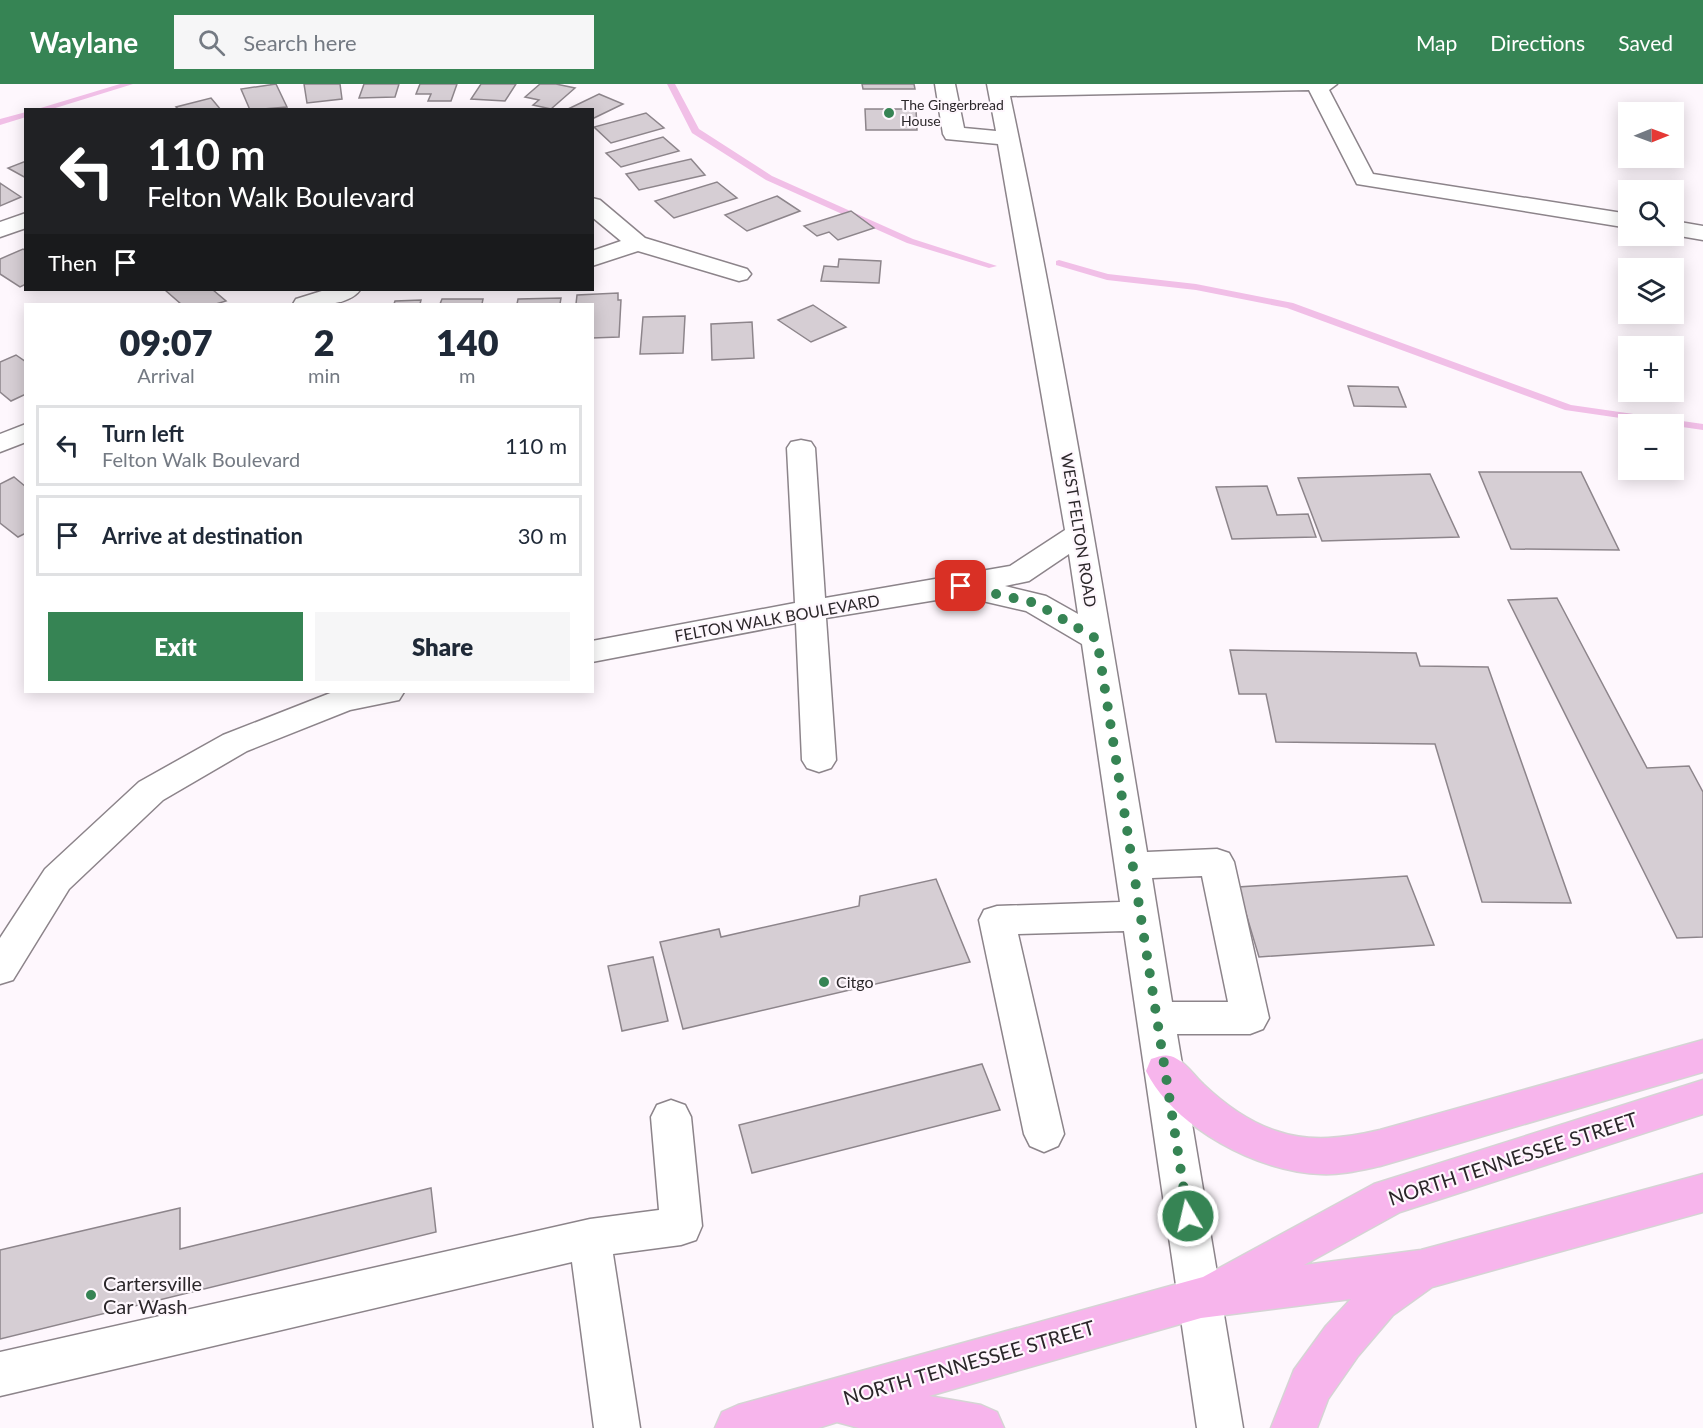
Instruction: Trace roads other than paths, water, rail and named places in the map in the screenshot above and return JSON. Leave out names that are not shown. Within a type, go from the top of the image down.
[{"type":"main road","points":[[1165,1071],[1200,1107],[1252,1139],[1280,1150],[1326,1157],[1381,1147],[1703,1056]]},
{"type":"main road","name":"NORTH TENNESSEE STREET","points":[[1201,1299],[1389,1197],[1703,1097]]},
{"type":"main road","name":"NORTH TENNESSEE STREET","points":[[738,1428],[1201,1299],[1420,1270],[1703,1193]]},
{"type":"main road","points":[[1294,1428],[1310,1386],[1342,1341],[1378,1301],[1420,1270]]},
{"type":"main road","points":[[834,1401],[926,1416],[981,1428]]},
{"type":"street","points":[[945,84],[954,134],[1009,138]]},
{"type":"street","points":[[1316,84],[1365,179],[1618,219]]},
{"type":"street","points":[[997,87],[1327,84]]},
{"type":"street","name":"WEST FELTON ROAD","points":[[997,87],[1009,138],[1080,533],[1220,1428]]},
{"type":"street","points":[[594,207],[638,243],[739,274]]},
{"type":"street","points":[[0,230],[24,221]]},
{"type":"street","points":[[1684,230],[1703,233]]},
{"type":"street","points":[[594,258],[638,243]]},
{"type":"street","points":[[308,303],[345,291]]},
{"type":"street","points":[[0,444],[24,433]]},
{"type":"street","points":[[801,448],[819,760]]},
{"type":"street","name":"FELTON WALK BOULEVARD","points":[[594,652],[812,610],[1020,574],[1080,533]]},
{"type":"street","name":"FELTON WALK BOULEVARD","points":[[961,586],[1035,603],[1097,639]]},
{"type":"street","points":[[0,969],[57,879],[151,791],[235,743],[344,700],[382,693]]},
{"type":"street","points":[[1132,866],[1217,862],[1250,1018],[1156,1018]]},
{"type":"street","points":[[1044,1134],[997,920],[1140,916]]},
{"type":"street","points":[[0,1374],[590,1238],[681,1226],[671,1117]]},
{"type":"street","points":[[1618,1216],[1703,1210]]},
{"type":"street","points":[[590,1238],[617,1428]]},
{"type":"waterway","points":[[45,108],[129,84]]},
{"type":"waterway","points":[[671,84],[695,131],[769,178],[910,241],[992,266]]},
{"type":"waterway","points":[[0,122],[24,115]]},
{"type":"waterway","points":[[1059,263],[1107,277],[1196,287],[1289,305],[1569,408],[1703,427]]},
{"type":"place","name":"The Gingerbread House","points":[[889,113]]},
{"type":"place","name":"Citgo","points":[[824,982]]},
{"type":"place","name":"Cartersville Car Wash","points":[[91,1295]]}]
